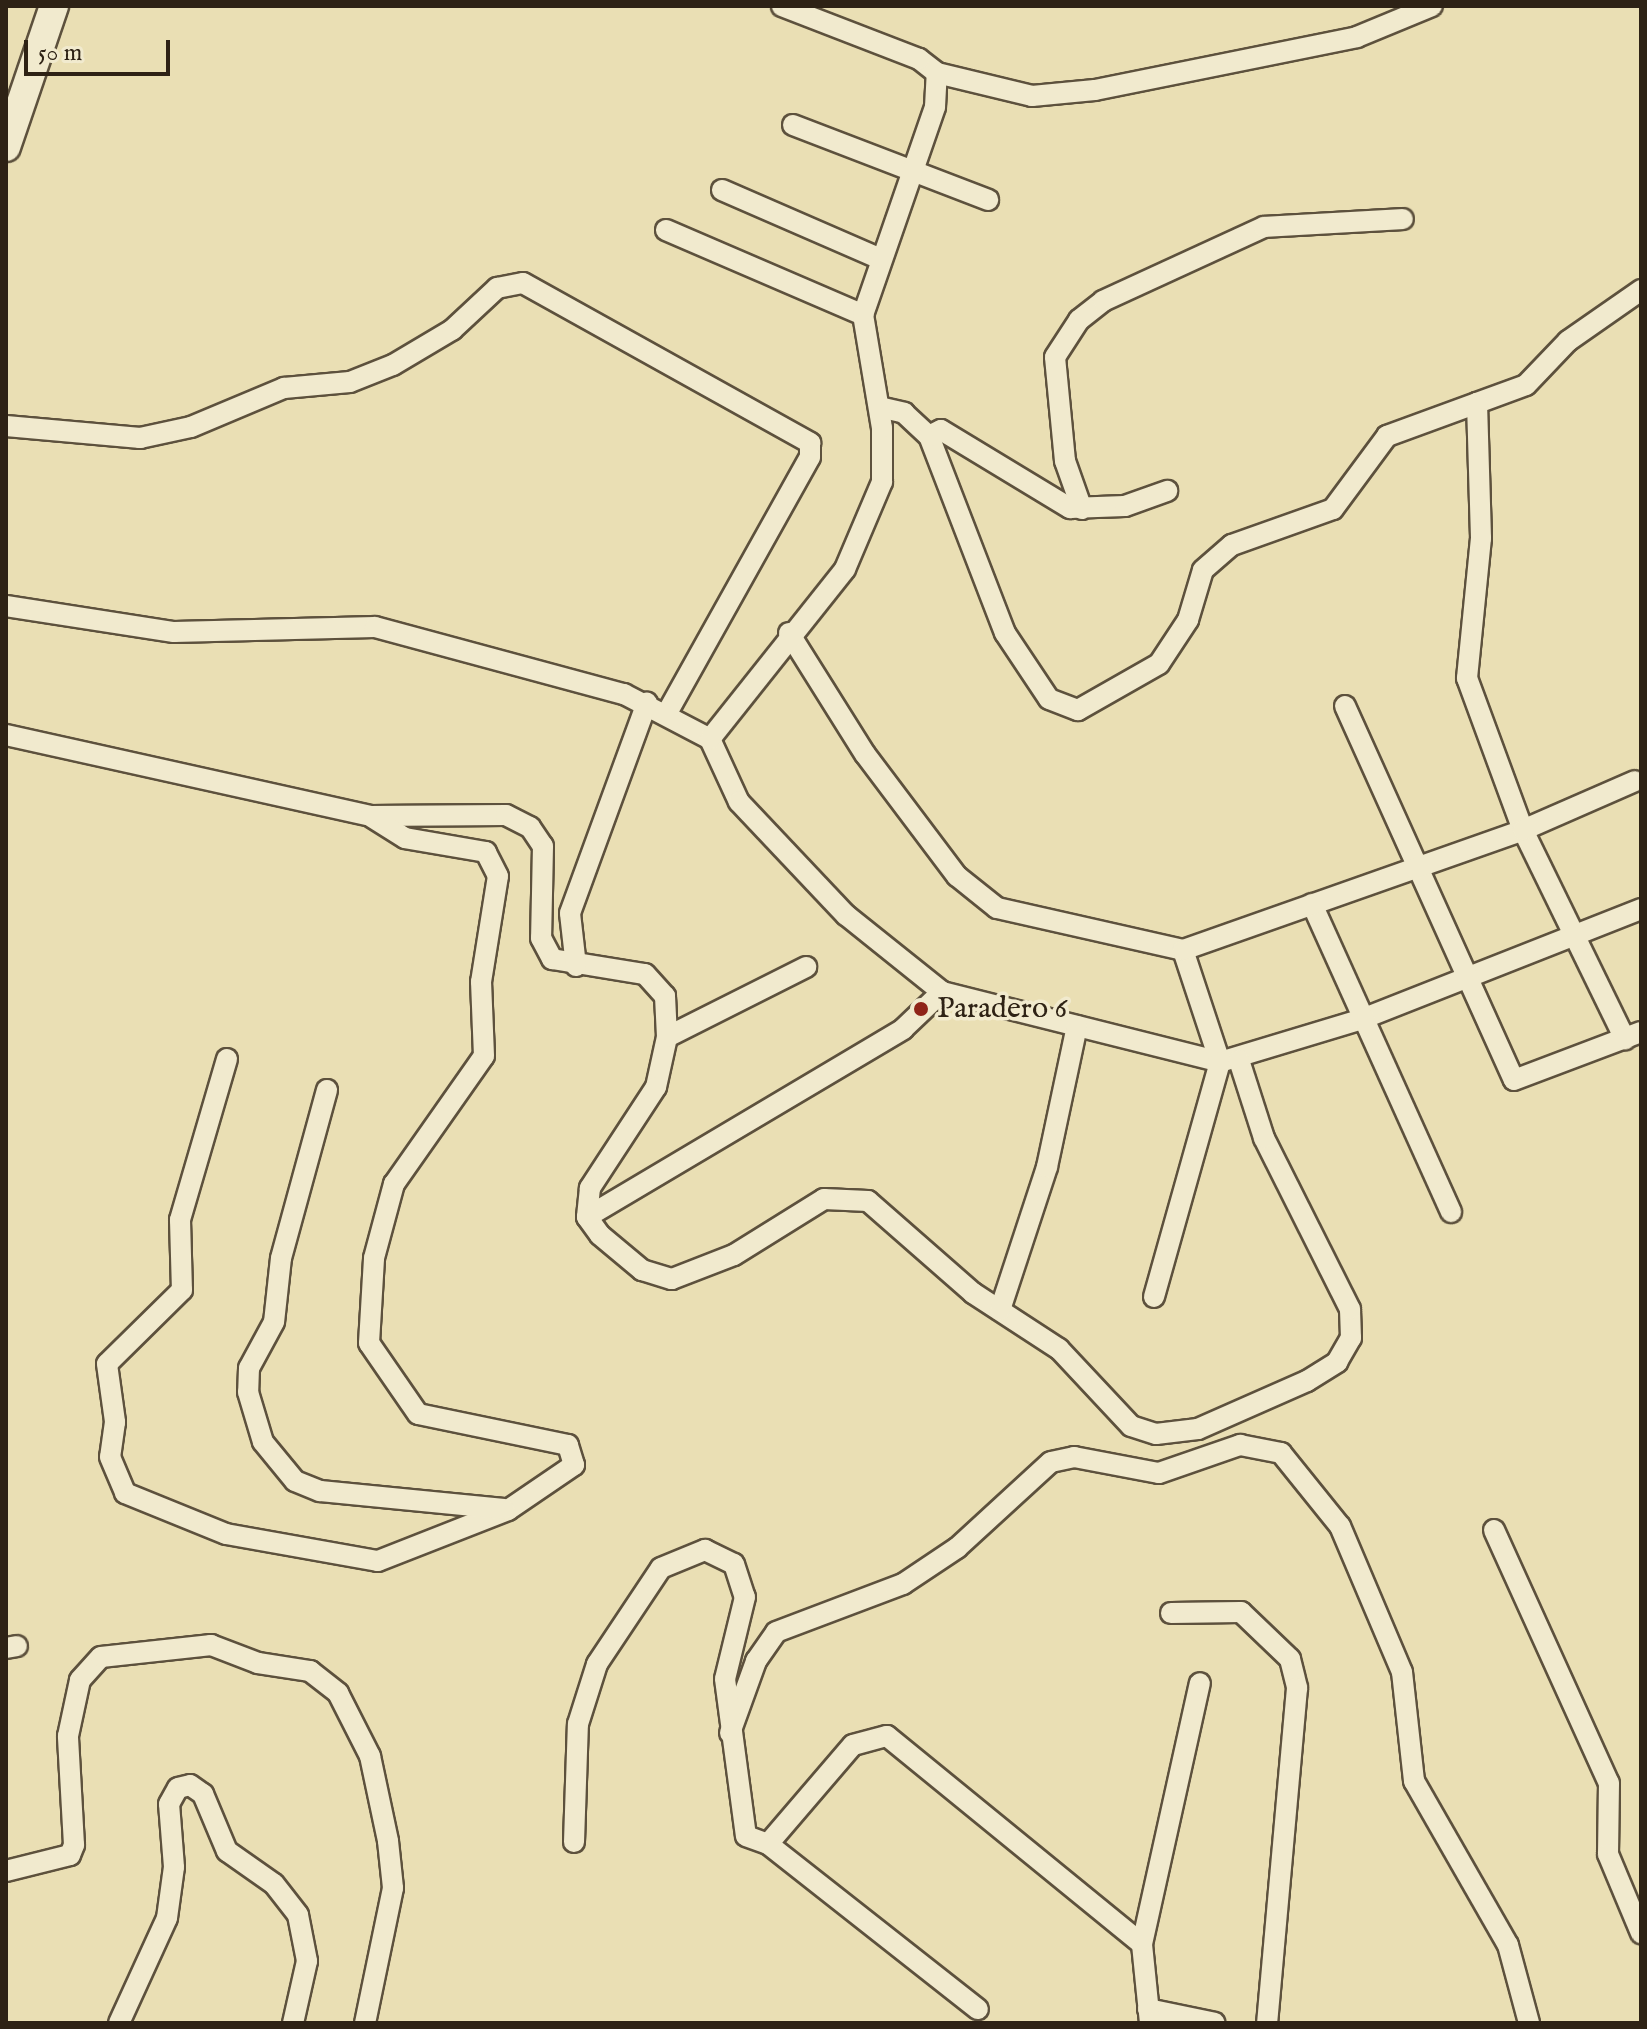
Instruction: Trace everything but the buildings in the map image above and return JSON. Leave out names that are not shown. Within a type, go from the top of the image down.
[{"type":"street","points":[[6,147],[54,6]]},
{"type":"street","points":[[782,6],[937,73],[1032,96],[1095,90],[1357,37],[1432,6]]},
{"type":"street","points":[[710,739],[789,633],[845,569],[882,482],[879,407],[863,315],[935,107],[937,73]]},
{"type":"street","points":[[793,125],[909,175],[988,200]]},
{"type":"street","points":[[722,190],[881,259]]},
{"type":"street","points":[[1082,509],[1063,450],[1055,357],[1079,320],[1103,301],[1264,227],[1403,219]]},
{"type":"street","points":[[666,230],[863,315]]},
{"type":"street","points":[[6,426],[140,438],[191,427],[284,388],[350,382],[393,365],[452,330],[497,288],[523,283],[810,443],[810,457],[668,711]]},
{"type":"street","points":[[879,407],[904,413],[929,436],[1005,633],[1049,699],[1078,710],[1159,664],[1188,620],[1203,570],[1232,545],[1267,527],[1333,509],[1387,436],[1526,385],[1568,341],[1641,290]]},
{"type":"street","points":[[1345,706],[1514,1080],[1633,1036],[1575,938],[1523,830],[1465,666],[1481,538],[1477,403]]},
{"type":"street","points":[[929,436],[941,430],[1047,499],[1082,509],[1125,506],[1167,491]]},
{"type":"street","points":[[6,606],[174,632],[375,627],[647,703],[668,711],[710,739],[739,802],[846,915],[942,992],[1229,1061],[1362,1019],[1575,938],[1641,909]]},
{"type":"street","points":[[789,633],[865,754],[957,876],[997,908],[1183,950],[1523,830],[1635,781]]},
{"type":"street","points":[[576,966],[570,913],[647,703]]},
{"type":"street","points":[[6,735],[370,816],[506,815],[530,827],[543,846],[545,949],[576,966],[645,974],[665,996],[667,1037],[656,1087],[590,1188],[587,1217],[631,1263],[672,1279],[734,1255],[824,1199],[848,1196],[868,1201],[1000,1310],[1059,1349],[1131,1426],[1156,1434],[1198,1429],[1337,1362],[1351,1338],[1350,1309],[1264,1138],[1183,950]]},
{"type":"street","points":[[227,1059],[180,1220],[182,1290],[107,1364],[115,1422],[110,1457],[125,1493],[226,1534],[355,1561],[399,1554],[508,1510],[574,1465],[576,1453],[568,1445],[418,1414],[369,1343],[368,1312],[394,1184],[484,1056],[481,982],[495,860],[405,838],[370,816]]},
{"type":"street","points":[[1312,904],[1451,1212]]},
{"type":"street","points":[[667,1037],[806,967]]},
{"type":"street","points":[[587,1217],[903,1029],[942,992]]},
{"type":"street","points":[[1000,1310],[1047,1167],[1077,1026]]},
{"type":"street","points":[[1154,1297],[1229,1061]]},
{"type":"street","points":[[327,1090],[281,1258],[274,1322],[249,1368],[248,1392],[263,1442],[295,1481],[320,1491],[508,1510]]},
{"type":"street","points":[[730,1733],[756,1661],[776,1632],[903,1584],[957,1548],[1040,1468],[1074,1457],[1159,1473],[1240,1445],[1281,1453],[1340,1526],[1402,1672],[1414,1781],[1508,1945],[1529,2023]]},
{"type":"street","points":[[1494,1530],[1609,1783],[1608,1854],[1641,1933]]},
{"type":"street","points":[[574,1842],[578,1724],[597,1664],[661,1568],[687,1552],[724,1554],[742,1578],[745,1597],[725,1679],[741,1825],[753,1842],[768,1844],[978,2009]]},
{"type":"street","points":[[1171,1613],[1241,1612],[1290,1659],[1297,1688],[1267,2023]]},
{"type":"street","points":[[6,1871],[70,1855],[74,1845],[68,1736],[80,1680],[101,1657],[211,1645],[258,1663],[310,1671],[338,1693],[370,1756],[388,1841],[393,1888],[365,2023]]},
{"type":"street","points":[[1200,1683],[1142,1944],[1149,2016],[1215,2023]]},
{"type":"street","points":[[768,1844],[853,1745],[887,1736],[1142,1944]]},
{"type":"street","points":[[119,2023],[167,1918],[174,1867],[169,1804],[178,1788],[190,1785],[203,1794],[227,1851],[274,1884],[298,1915],[307,1961],[293,2023]]},
{"type":"place","name":"Paradero 6","points":[[921,1009]]}]
